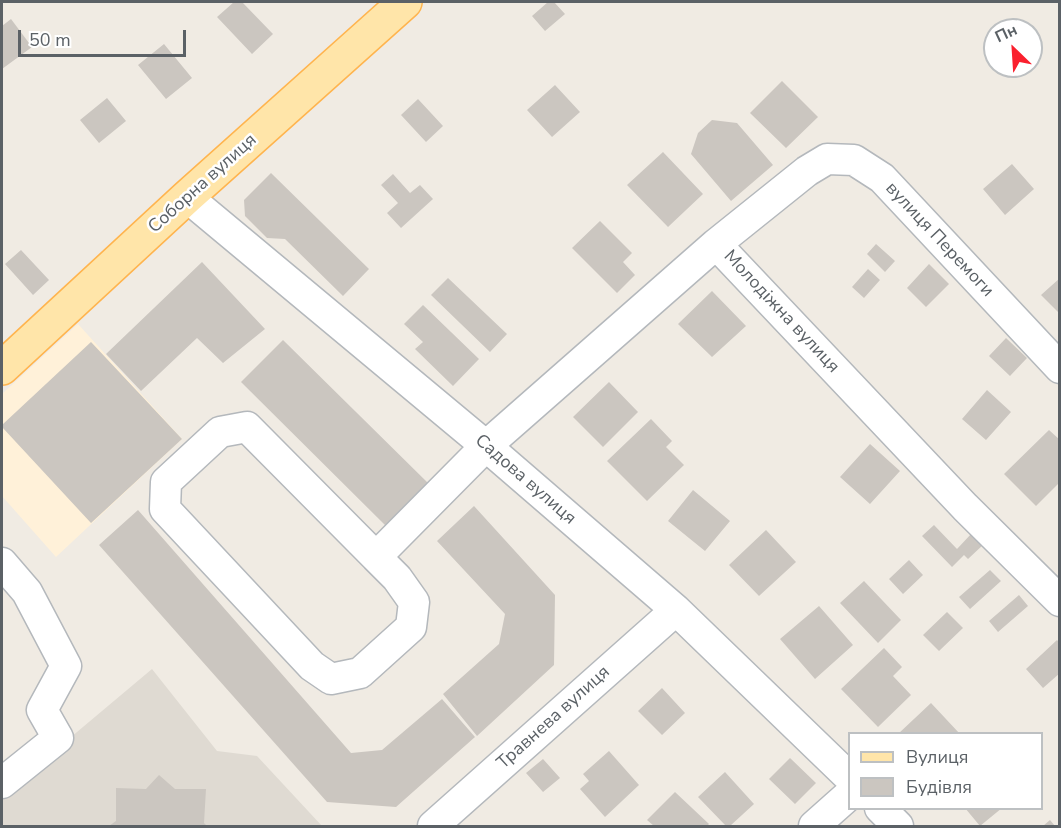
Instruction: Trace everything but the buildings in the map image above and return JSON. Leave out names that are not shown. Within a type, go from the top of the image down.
[{"type":"main road","name":"Соборна вулиця","points":[[2,368],[187,197],[405,2]]},
{"type":"street","name":"вулиця Перемоги","points":[[716,244],[817,165],[827,159],[854,160],[882,178],[1059,368]]},
{"type":"street","name":"Садова вулиця","points":[[187,197],[486,446],[676,610],[848,777]]},
{"type":"street","name":"Молодіжна вулиця","points":[[376,557],[486,446],[716,244],[965,507],[1059,601]]},
{"type":"street","points":[[247,427],[376,557],[397,578],[414,602],[411,627],[360,673],[331,679],[312,666],[165,509],[166,482],[220,432],[247,427]]},
{"type":"street","points":[[2,563],[27,592],[66,666],[42,710],[58,738],[2,783]]},
{"type":"street","name":"Травнева вулиця","points":[[433,826],[676,610]]},
{"type":"street","points":[[814,826],[848,795]]},
{"type":"street","points":[[882,810],[898,826]]},
{"type":"shaded area","points":[[78,324],[182,439],[56,557],[2,496],[2,394]]},
{"type":"shaded area","points":[[152,669],[217,751],[257,756],[322,826],[2,826],[2,795]]}]
